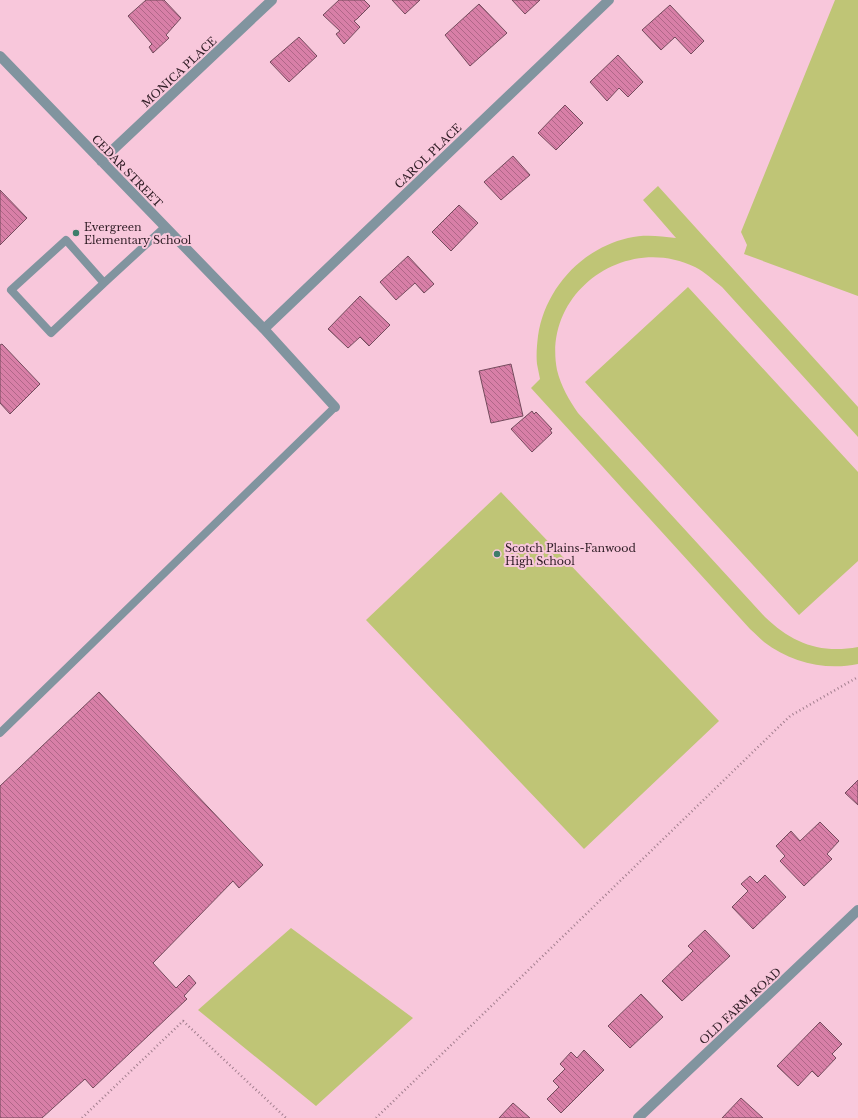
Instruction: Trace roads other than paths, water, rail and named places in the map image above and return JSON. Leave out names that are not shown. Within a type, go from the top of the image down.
[{"type":"street","name":"MONICA PLACE","points":[[101,161],[272,0]]},
{"type":"street","name":"CAROL PLACE","points":[[264,329],[609,0]]},
{"type":"street","name":"CEDAR STREET","points":[[0,56],[264,329],[335,407]]},
{"type":"street","name":"OLD FARM ROAD","points":[[638,1118],[858,910]]},
{"type":"lane","points":[[104,283],[66,240],[11,290],[51,333],[165,227]]},
{"type":"lane","points":[[0,733],[335,407]]},
{"type":"place","name":"Evergreen Elementary School","points":[[76,233]]},
{"type":"place","name":"Scotch Plains-Fanwood High School","points":[[497,554]]}]
